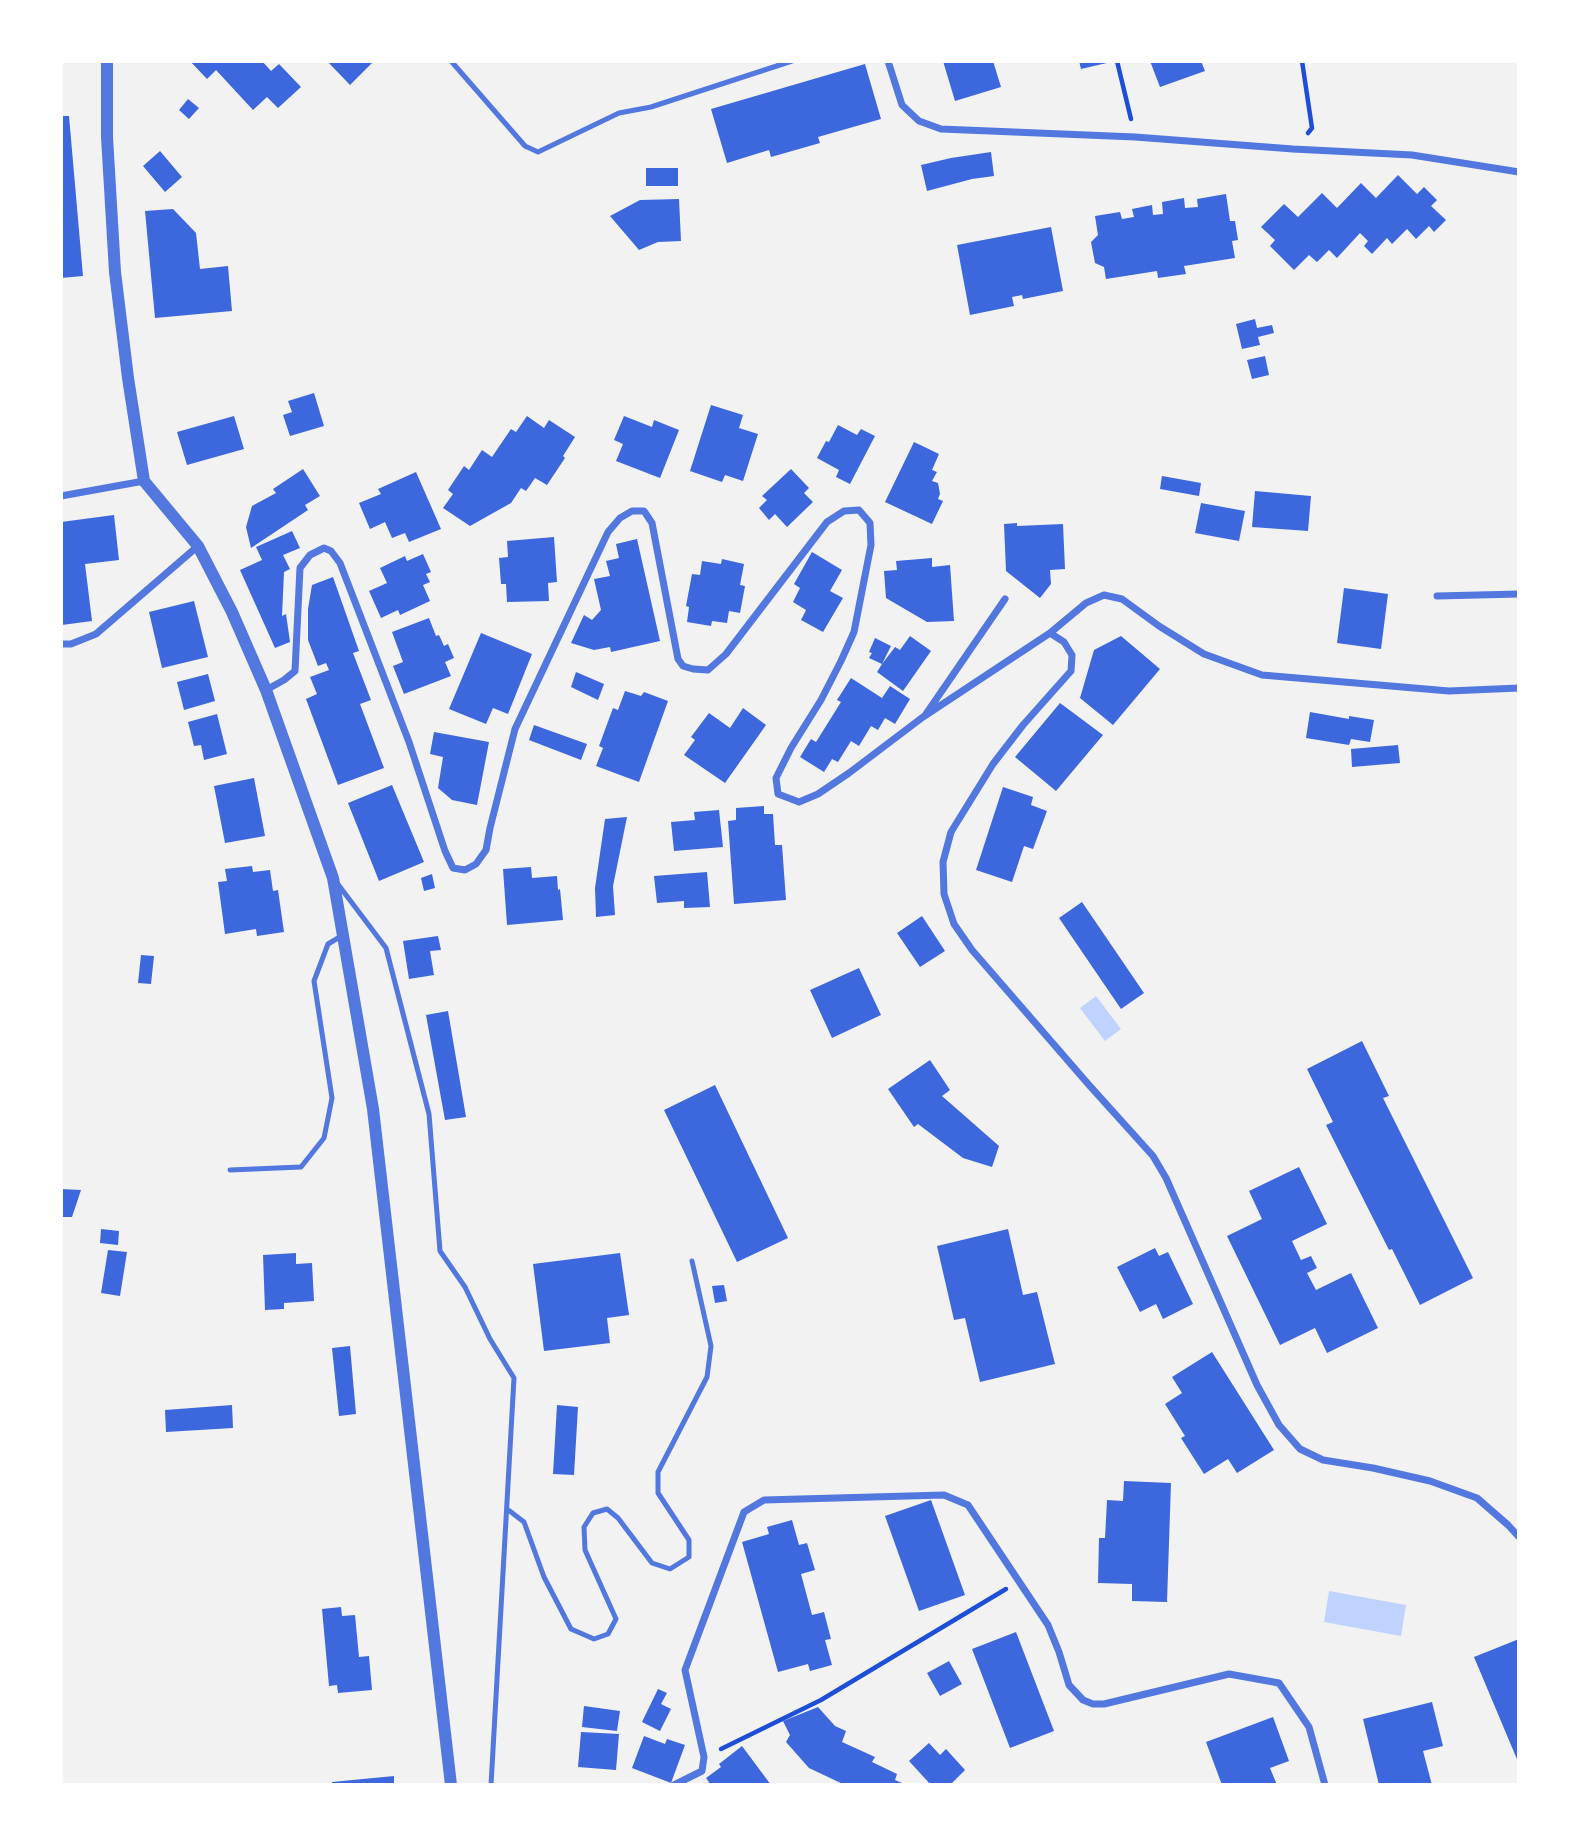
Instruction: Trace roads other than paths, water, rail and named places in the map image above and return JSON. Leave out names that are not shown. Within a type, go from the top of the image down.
[{"type":"street","points":[[107,61],[107,136],[115,272],[144,481],[198,546],[232,612],[266,690],[333,878],[373,1109],[450,1785]]},
{"type":"street","points":[[888,61],[902,105],[919,121],[941,129],[1135,137],[1412,155],[1519,172]]},
{"type":"street","points":[[61,496],[144,481]]},
{"type":"street","points":[[266,690],[295,671],[300,568],[310,555],[324,548],[331,551],[340,563],[410,742],[445,851],[453,868],[465,870],[476,864],[486,850],[515,729],[608,532],[620,517],[632,511],[644,511],[652,523],[678,659],[683,666],[708,670],[726,654],[827,522],[844,511],[859,510],[870,523],[872,545],[854,632],[826,691],[776,778],[778,794],[799,802],[818,794],[849,773],[923,717],[1051,633],[1086,603],[1104,594],[1122,599],[1204,654],[1262,674],[1449,691],[1519,688]]},
{"type":"street","points":[[61,644],[71,644],[96,634],[198,546]]},
{"type":"street","points":[[1437,596],[1519,594]]},
{"type":"street","points":[[923,717],[1005,599]]},
{"type":"street","points":[[1051,633],[1064,642],[1072,655],[1071,671],[993,764],[951,832],[943,862],[944,894],[954,924],[990,971],[1153,1156],[1166,1178],[1257,1385],[1279,1425],[1300,1449],[1323,1460],[1430,1481],[1478,1498],[1519,1537]]},
{"type":"street","points":[[674,1785],[702,1771],[704,1757],[685,1670],[744,1511],[764,1500],[944,1494],[968,1505],[1048,1625],[1069,1685],[1083,1700],[1104,1704],[1229,1674],[1279,1684],[1310,1727],[1325,1785]]},
{"type":"lane","points":[[451,61],[526,146],[538,152],[619,113],[651,107],[792,61]]},
{"type":"lane","points":[[333,878],[386,948],[429,1114],[440,1251],[465,1287],[490,1339],[514,1378],[491,1785]]},
{"type":"lane","points":[[230,1170],[301,1167],[324,1138],[332,1098],[314,981],[328,944],[343,935]]},
{"type":"lane","points":[[507,1508],[524,1522],[544,1577],[571,1629],[594,1639],[608,1634],[615,1619],[585,1550],[584,1527],[593,1513],[607,1508],[618,1517],[652,1563],[670,1569],[689,1557],[689,1540],[658,1493],[658,1472],[707,1377],[712,1346],[692,1261]]},
{"type":"water","points":[[1096,996],[1121,1029],[1105,1041],[1080,1008]]},
{"type":"water","points":[[1329,1591],[1406,1605],[1401,1636],[1324,1622]]}]
